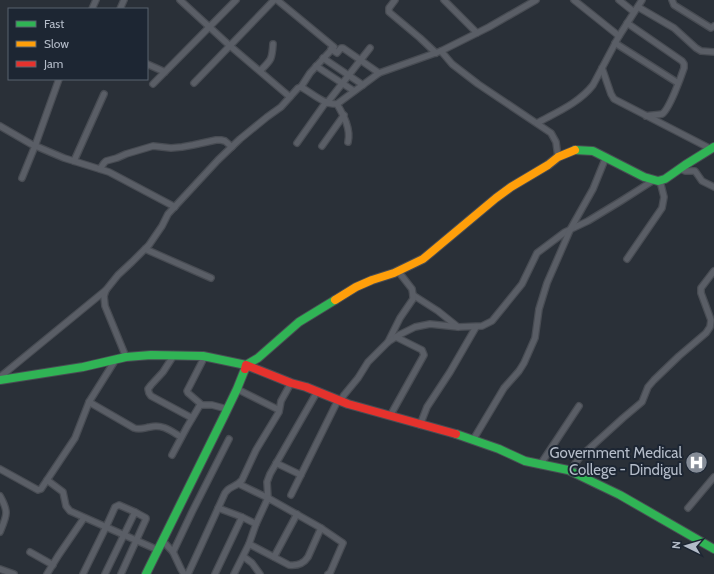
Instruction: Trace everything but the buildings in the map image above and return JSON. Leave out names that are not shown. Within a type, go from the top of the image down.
[{"type":"street","points":[[180,0],[290,97]]},
{"type":"street","points":[[154,84],[164,72],[236,0]]},
{"type":"street","points":[[194,83],[274,0]]},
{"type":"street","points":[[0,377],[106,290],[118,275],[149,245],[168,214],[218,160],[267,116],[281,107],[298,88],[301,87],[316,66],[334,47],[277,0]]},
{"type":"street","points":[[395,0],[389,8],[389,12],[478,84],[551,133],[556,142],[558,157]]},
{"type":"street","points":[[444,0],[477,33]]},
{"type":"street","points":[[337,104],[379,73],[438,52],[477,33],[536,0]]},
{"type":"street","points":[[574,0],[619,36]]},
{"type":"street","points":[[619,0],[634,12]]},
{"type":"street","points":[[537,123],[568,106],[588,92],[619,36],[642,0]]},
{"type":"street","points":[[672,0],[674,5],[710,28],[714,26]]},
{"type":"street","points":[[638,7],[674,28],[701,51],[714,52]]},
{"type":"street","points":[[627,23],[682,61],[684,64],[684,68],[674,95],[665,112],[662,114],[645,116]]},
{"type":"street","points":[[615,43],[678,83]]},
{"type":"street","points":[[260,71],[273,55],[273,44]]},
{"type":"street","points":[[331,50],[336,53],[343,48],[379,73]]},
{"type":"street","points":[[297,143],[326,102],[370,48]]},
{"type":"street","points":[[323,58],[363,85]]},
{"type":"street","points":[[148,64],[164,72]]},
{"type":"street","points":[[316,66],[354,91]]},
{"type":"street","points":[[602,68],[614,99],[645,116],[712,148]]},
{"type":"street","points":[[22,178],[35,146],[58,80]]},
{"type":"street","points":[[301,87],[326,102],[337,104],[344,115],[349,131],[348,142]]},
{"type":"street","points":[[74,161],[104,94]]},
{"type":"street","points":[[322,146],[344,115]]},
{"type":"street","points":[[0,126],[35,146],[74,161],[109,172],[175,207]]},
{"type":"street","points":[[100,169],[106,161],[153,146],[171,148],[221,140],[225,141],[232,147]]},
{"type":"street","points":[[146,574],[237,389],[246,365],[258,358],[299,322],[356,287],[412,265],[423,258],[511,187],[548,165],[558,157],[574,150],[593,151],[644,177],[657,180],[666,180],[712,148]]},
{"type":"street","points":[[473,440],[504,388],[524,363],[534,338],[543,296],[571,228],[592,189],[606,157]]},
{"type":"street","points":[[680,169],[695,172],[702,181],[714,187]]},
{"type":"street","points":[[291,495],[340,401],[358,378],[368,362],[388,342],[415,328],[430,324],[476,327],[492,321],[522,284],[537,253],[571,228],[588,220],[657,180]]},
{"type":"street","points":[[627,259],[662,208],[664,197],[657,180]]},
{"type":"street","points":[[145,249],[211,278]]},
{"type":"street","points":[[388,342],[400,318],[413,299],[412,289],[398,271]]},
{"type":"street","points":[[573,473],[574,465],[580,457],[626,414],[642,402],[648,387],[654,380],[706,333],[710,326],[711,320],[701,293],[702,288],[714,271]]},
{"type":"street","points":[[106,290],[104,296],[105,306],[126,357]]},
{"type":"street","points":[[413,295],[438,311],[458,327]]},
{"type":"street","points":[[420,425],[427,407],[450,372],[476,327]]},
{"type":"street","points":[[390,416],[424,355],[422,350],[396,337]]},
{"type":"street","points":[[0,380],[83,367],[126,357],[151,355],[205,356],[246,365],[340,401],[473,440],[525,460],[568,470],[620,495],[714,549]]},
{"type":"street","points":[[174,355],[163,372],[148,389],[149,393],[192,418]]},
{"type":"street","points":[[205,356],[187,391],[202,405],[216,406],[227,409]]},
{"type":"street","points":[[0,469],[38,490],[41,489],[75,438],[89,402],[116,359]]},
{"type":"street","points":[[188,574],[227,489],[239,484],[242,480],[256,450],[279,412],[281,401],[291,383]]},
{"type":"street","points":[[237,389],[279,410]]},
{"type":"street","points":[[234,574],[250,544],[256,524],[268,498],[268,477],[317,392]]},
{"type":"street","points":[[89,402],[134,428],[140,430],[152,426],[160,426],[165,427],[181,437]]},
{"type":"street","points":[[172,455],[198,407],[202,405]]},
{"type":"street","points":[[540,464],[579,406]]},
{"type":"street","points":[[173,552],[229,439]]},
{"type":"street","points":[[276,463],[301,475]]},
{"type":"street","points":[[688,508],[714,478]]},
{"type":"street","points":[[48,480],[63,492],[68,510],[158,550]]},
{"type":"street","points":[[239,484],[297,514],[343,543],[330,573],[328,574]]},
{"type":"street","points":[[0,496],[6,509],[6,515],[0,532]]},
{"type":"street","points":[[83,574],[115,507],[119,505],[146,518],[121,574]]},
{"type":"street","points":[[218,508],[256,524]]},
{"type":"street","points":[[108,573],[135,512]]},
{"type":"street","points":[[274,557],[297,514]]},
{"type":"street","points":[[215,574],[242,517]]},
{"type":"street","points":[[47,574],[84,518]]},
{"type":"street","points":[[250,544],[274,557],[294,565],[303,562],[308,557],[321,528]]},
{"type":"street","points":[[162,540],[173,552],[184,574]]},
{"type":"street","points":[[30,552],[53,565]]},
{"type":"street","points":[[244,557],[252,563],[260,574]]},
{"type":"street","points":[[251,574],[255,567]]},
{"type":"street","points":[[0,569],[14,574]]},
{"type":"traffic: fast","points":[[575,150],[593,151],[644,177],[658,181],[665,179],[714,147]]},
{"type":"traffic: fast","points":[[0,380],[83,367],[126,357],[151,355],[203,356],[246,365],[258,358],[299,322],[335,300]]},
{"type":"traffic: fast","points":[[146,574],[225,414],[245,369]]},
{"type":"traffic: fast","points":[[456,434],[499,449],[525,461],[568,470],[620,495],[714,549]]},
{"type":"traffic: slow","points":[[335,300],[356,287],[394,273],[423,259],[511,187],[548,165],[558,157],[575,150]]},
{"type":"traffic: jam","points":[[245,369],[246,365],[348,404],[456,434]]},
{"type":"place","name":"Government Medical College - Dindigul","points":[[697,462]]}]
